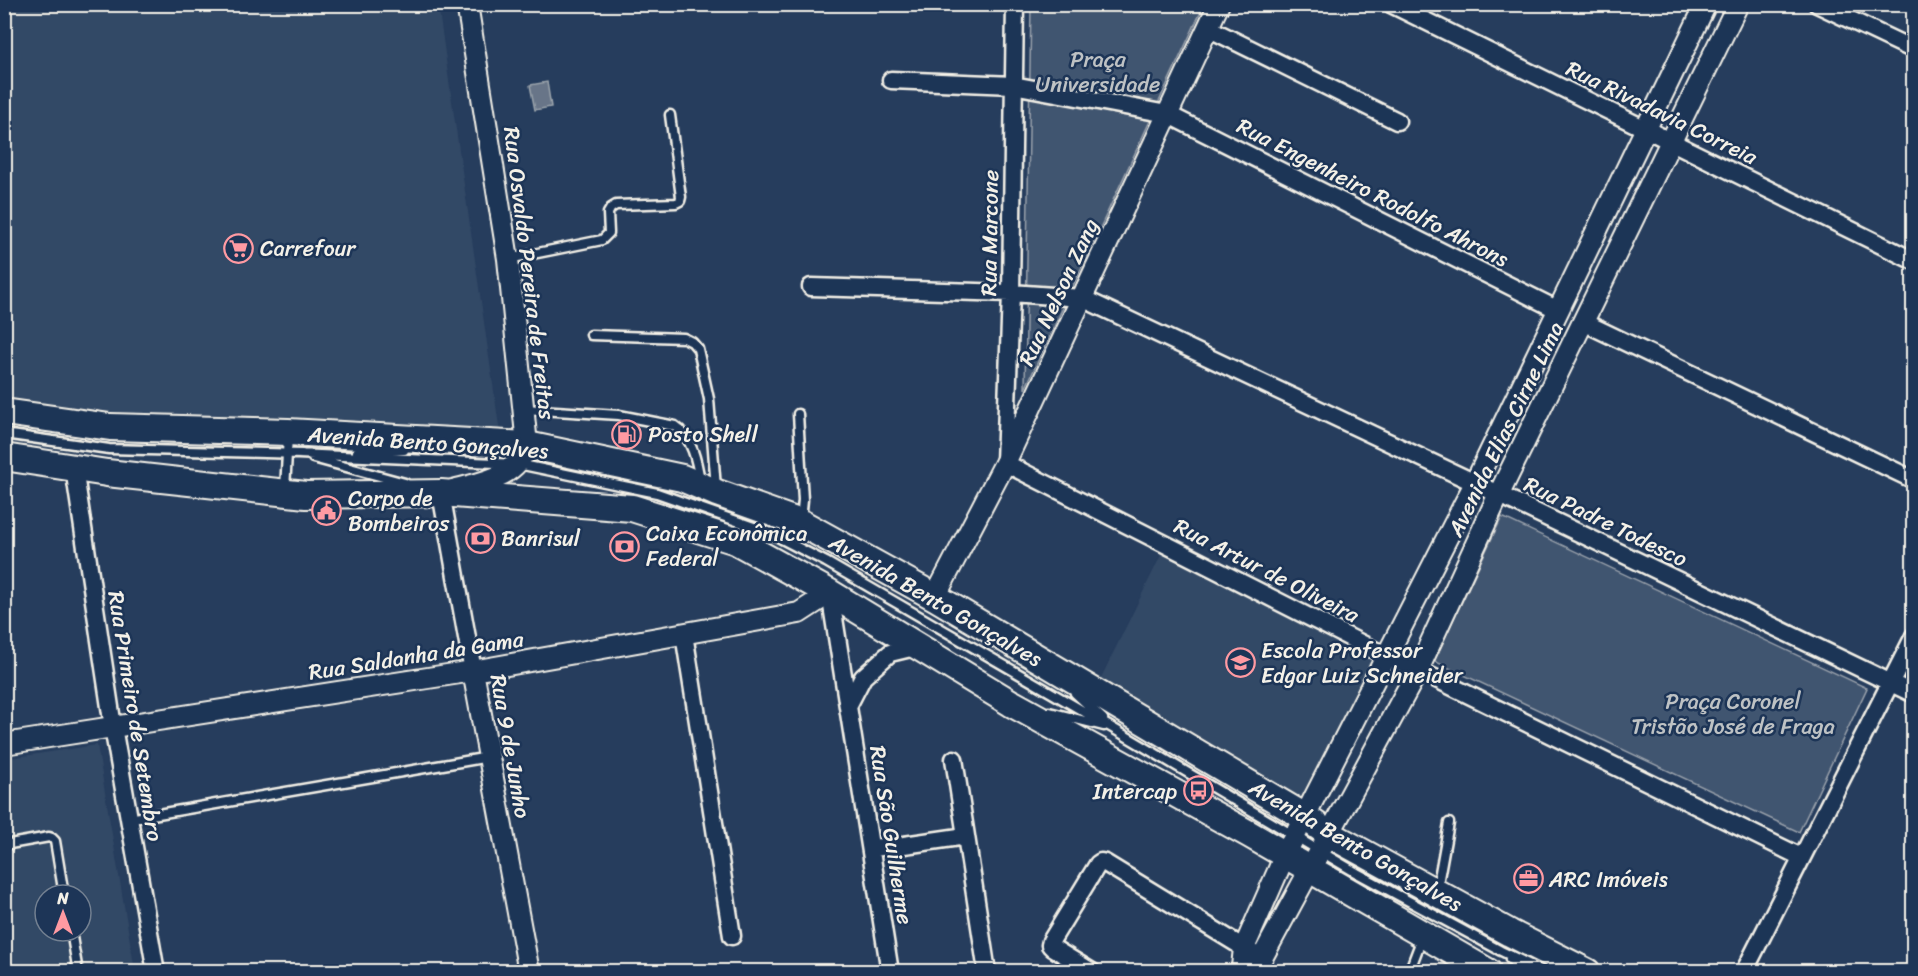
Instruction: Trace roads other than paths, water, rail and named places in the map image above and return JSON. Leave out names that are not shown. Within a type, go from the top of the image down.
[{"type":"main road","name":"Avenida Bento Gonçalves","points":[[4,412],[110,427],[291,447],[523,454],[682,478],[801,523],[935,597],[1036,657],[1320,852],[1423,935],[1494,961]]},
{"type":"main road","name":"Avenida Bento Gonçalves","points":[[4,458],[306,495],[441,493],[632,508],[736,541],[830,593],[1011,703],[1295,836],[1320,852],[1436,892],[1587,972]]},
{"type":"street","name":"Rua Osvaldo Pereira de Freitas","points":[[467,4],[508,259],[524,409],[523,454]]},
{"type":"street","name":"Rua Marcone","points":[[1005,463],[1011,293],[1015,4]]},
{"type":"street","name":"Rua Nelson Zang","points":[[935,597],[1005,463],[1219,4]]},
{"type":"street","name":"Rua Rivadavia Correia","points":[[1391,4],[1914,261]]},
{"type":"street","name":"Avenida Elias Cirne Lima","points":[[1242,962],[1295,836],[1474,483],[1706,4]]},
{"type":"street","name":"Avenida Elias Cirne Lima","points":[[1242,962],[1262,958],[1418,670],[1499,494],[1738,4]]},
{"type":"street","points":[[1817,4],[1914,50]]},
{"type":"street","points":[[1208,28],[1397,121]]},
{"type":"street","name":"Rua Engenheiro Rodolfo Ahrons","points":[[891,80],[1013,85],[1167,114],[1558,310]]},
{"type":"street","points":[[811,287],[1011,293],[1083,298]]},
{"type":"street","name":"Rua Padre Todesco","points":[[1083,298],[1499,494],[1914,694]]},
{"type":"street","points":[[1583,322],[1914,480]]},
{"type":"street","points":[[441,493],[504,474],[523,454]]},
{"type":"street","name":"Rua Artur de Oliveira","points":[[1005,463],[1386,656],[1801,857]]},
{"type":"street","name":"Rua Primeiro de Setembro","points":[[74,468],[113,727],[156,972]]},
{"type":"street","name":"Rua 9 de Junho","points":[[441,493],[529,972]]},
{"type":"street","name":"Rua Saldanha da Gama","points":[[4,744],[473,671],[799,613],[830,593]]},
{"type":"street","name":"Rua São Guilherme","points":[[830,593],[890,972]]},
{"type":"street","points":[[684,634],[732,936]]},
{"type":"street","points":[[1744,972],[1914,636]]},
{"type":"street","points":[[848,705],[863,677],[890,653],[919,646]]},
{"type":"street","points":[[954,759],[987,972]]},
{"type":"street","points":[[871,848],[966,836]]},
{"type":"street","points":[[1092,972],[1050,945],[1101,862],[1114,868],[1242,962]]},
{"type":"lane","points":[[508,259],[602,240],[609,233],[608,213],[610,208],[616,205],[680,201],[670,115]]},
{"type":"lane","points":[[591,334],[684,338],[692,342],[698,350],[709,399],[709,489]]},
{"type":"lane","points":[[524,409],[619,415],[675,426],[681,429],[709,489]]},
{"type":"lane","points":[[798,414],[803,500],[801,523]]},
{"type":"lane","points":[[4,434],[109,448],[291,447],[412,450]]},
{"type":"lane","points":[[285,492],[291,447]]},
{"type":"lane","points":[[291,447],[441,493]]},
{"type":"lane","points":[[435,449],[523,454],[657,493],[768,532],[825,562],[1295,836]]},
{"type":"lane","points":[[1036,657],[1114,729]]},
{"type":"lane","points":[[1011,703],[1114,729]]},
{"type":"lane","points":[[129,819],[489,757]]},
{"type":"lane","points":[[1436,892],[1449,823]]},
{"type":"lane","points":[[4,845],[52,838],[55,841],[62,883]]},
{"type":"lane","points":[[1320,852],[1357,873],[1494,961],[1525,972]]},
{"type":"lane","points":[[1409,972],[1423,935]]},
{"type":"lane","points":[[73,943],[78,972]]},
{"type":"lane","points":[[1494,961],[1545,972]]},
{"type":"lane","points":[[1494,961],[1574,972]]},
{"type":"place","name":"Carrefour","points":[[239,248]]},
{"type":"place","name":"Posto Shell","points":[[627,434]]},
{"type":"place","name":"Corpo de Bombeiros","points":[[327,511]]},
{"type":"place","name":"Banrisul","points":[[480,538]]},
{"type":"place","name":"Caixa Econômica Federal","points":[[625,546]]},
{"type":"place","name":"Escola Professor Edgar Luiz Schneider","points":[[1240,663]]},
{"type":"place","name":"Intercap","points":[[1198,791]]},
{"type":"place","name":"ARC Imóveis","points":[[1528,879]]},
{"type":"park label","name":"Praça Universidade","points":[[1098,72]]},
{"type":"park label","name":"Praça Coronel Tristão José de Fraga","points":[[1733,714]]}]
